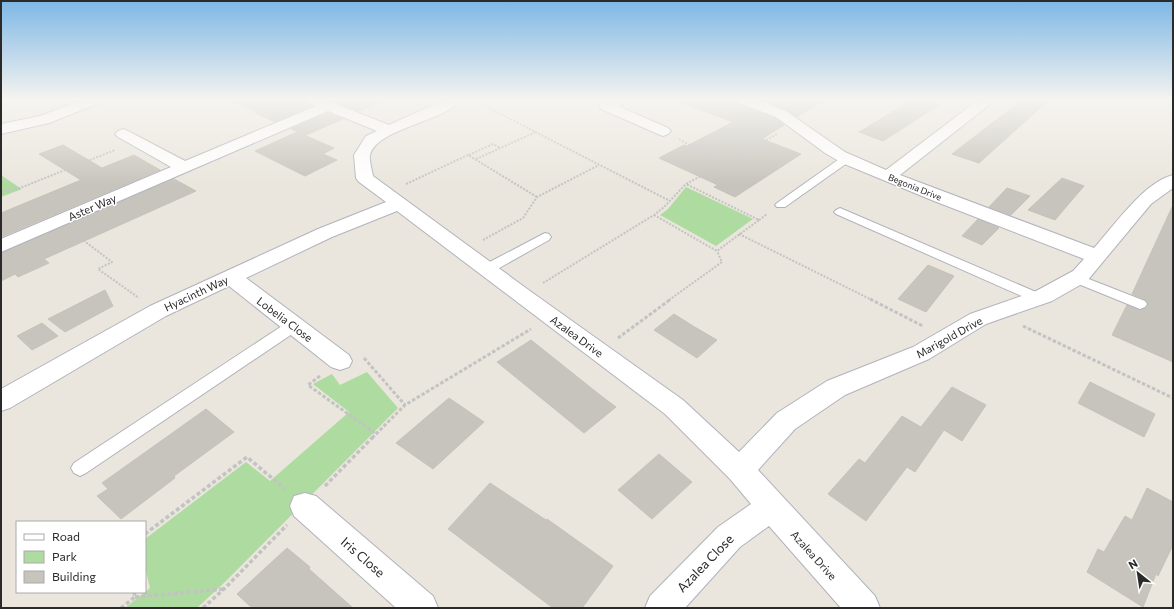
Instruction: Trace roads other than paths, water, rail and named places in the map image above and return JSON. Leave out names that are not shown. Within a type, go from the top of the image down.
[{"type":"street","name":"Aster Way","points":[[1,246],[184,167],[266,128]]},
{"type":"street","points":[[385,128],[389,130]]},
{"type":"street","name":"Azalea Drive","points":[[393,128],[372,139],[362,155],[365,178],[522,296],[674,407],[740,470],[771,507],[863,608]]},
{"type":"street","points":[[657,128],[663,131]]},
{"type":"street","name":"Begonia Drive","points":[[801,128],[816,141],[846,159],[975,211],[1096,256]]},
{"type":"street","points":[[889,176],[950,128]]},
{"type":"street","points":[[123,134],[184,167]]},
{"type":"street","name":"Marigold Drive","points":[[740,470],[786,421],[830,392],[921,353],[978,320],[1038,298],[1080,276],[1145,200],[1171,181]]},
{"type":"street","name":"Hyacinth Way","points":[[1,401],[158,311],[325,233],[393,198]]},
{"type":"street","name":"Lobelia Close","points":[[230,277],[340,361]]},
{"type":"street","name":"Iris Close","points":[[305,506],[421,608]]},
{"type":"street","name":"Azalea Close","points":[[662,608],[729,537],[771,507]]},
{"type":"lane","points":[[781,205],[846,159]]},
{"type":"lane","points":[[840,212],[1038,298]]},
{"type":"lane","points":[[487,269],[545,237]]},
{"type":"lane","points":[[1076,278],[1140,304]]},
{"type":"lane","points":[[80,468],[294,326]]}]
